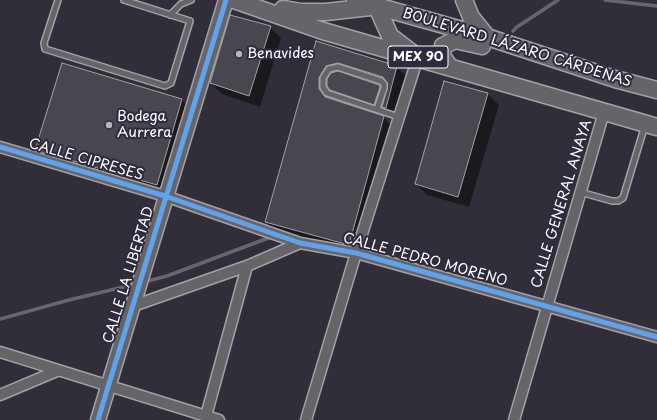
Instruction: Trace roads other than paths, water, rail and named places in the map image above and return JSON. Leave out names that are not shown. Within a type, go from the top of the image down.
[{"type":"main road","name":"MEX 90","points":[[234,0],[323,31],[418,57],[604,112],[653,122]]},
{"type":"main road","name":"MEX 90","points":[[238,0],[301,12],[326,12],[382,2]]},
{"type":"main road","name":"BOULEVARD LÁZARO CÁRDENAS","points":[[355,0],[382,2],[615,78],[657,90]]},
{"type":"main road","points":[[464,0],[471,18],[487,37]]},
{"type":"main road","points":[[382,2],[390,36],[418,57]]},
{"type":"main road","points":[[449,66],[442,56],[443,46],[455,40],[479,45],[551,68],[615,78]]},
{"type":"street","name":"CALLE LA LIBERTAD","points":[[98,420],[135,301],[165,196],[226,0]]},
{"type":"street","points":[[306,420],[356,253],[418,57]]},
{"type":"street","name":"CALLE GENERAL ANAYA","points":[[514,420],[546,305],[604,112]]},
{"type":"street","name":"CALLE CIPRESES","points":[[0,147],[165,196]]},
{"type":"street","name":"CALLE PEDRO MORENO","points":[[165,196],[300,243],[356,253],[657,337]]},
{"type":"street","points":[[135,301],[247,266],[300,243]]},
{"type":"street","points":[[206,416],[247,266]]},
{"type":"street","points":[[0,352],[57,371],[109,385],[219,420]]},
{"type":"street","points":[[0,395],[57,371]]},
{"type":"lane","points":[[58,0],[44,43],[45,49],[165,86],[171,83],[190,21],[124,0]]},
{"type":"lane","points":[[170,15],[181,4],[191,0]]},
{"type":"lane","points":[[377,109],[384,84],[338,67],[329,69],[323,82],[323,87],[327,93],[377,109],[399,116]]},
{"type":"lane","points":[[580,192],[612,201],[618,201],[623,198],[653,122]]},
{"type":"waterway","points":[[513,31],[558,0]]},
{"type":"waterway","points":[[605,0],[657,6]]},
{"type":"waterway","points":[[144,282],[167,276],[271,237]]},
{"type":"waterway","points":[[0,319],[69,300],[136,284]]},
{"type":"place","name":"Benavides","points":[[239,54]]},
{"type":"place","name":"Bodega Aurrera","points":[[109,125]]}]
